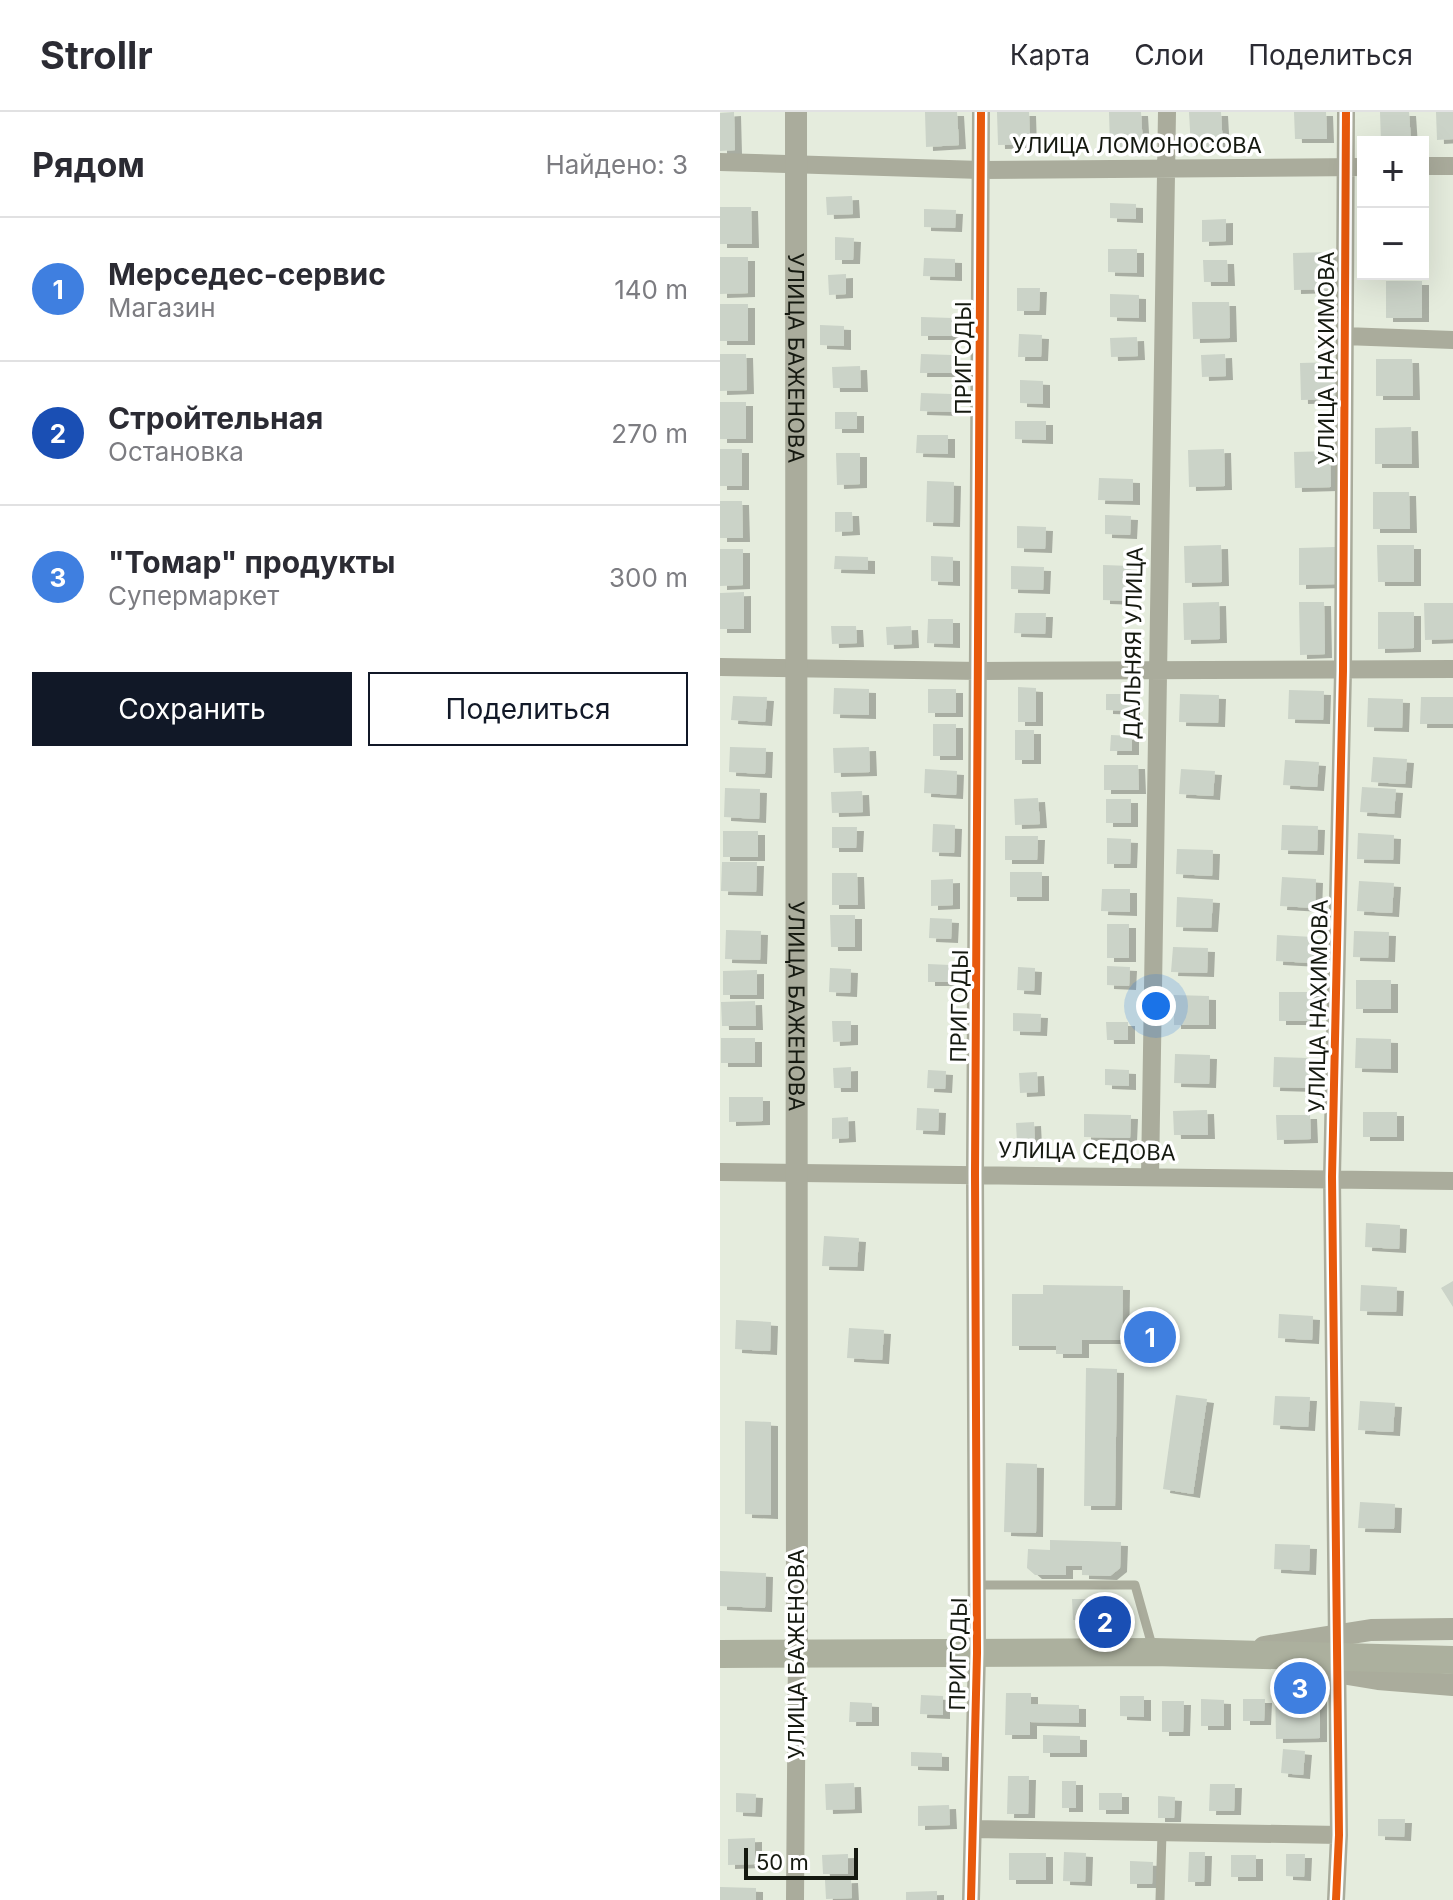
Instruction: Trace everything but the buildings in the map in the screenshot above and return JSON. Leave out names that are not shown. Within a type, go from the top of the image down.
[{"type":"main road","points":[[720,1654],[1154,1652],[1337,1654],[1453,1660]]},
{"type":"street","name":"УЛИЦА БАЖЕНОВА","points":[[795,1900],[796,112]]},
{"type":"street","name":"ПРИГОДЫ","points":[[971,1900],[977,1653],[975,1173],[981,112]]},
{"type":"street","name":"ДАЛЬНЯЯ УЛИЦА","points":[[1150,1176],[1167,112]]},
{"type":"street","name":"УЛИЦА НАХИМОВА","points":[[1336,1900],[1339,1835],[1332,1177],[1343,671],[1344,336],[1354,167],[1346,112]]},
{"type":"street","name":"УЛИЦА ЛОМОНОСОВА","points":[[720,162],[796,161],[981,170],[1354,167]]},
{"type":"street","points":[[1429,166],[1453,166]]},
{"type":"street","points":[[1344,336],[1453,340]]},
{"type":"street","points":[[720,667],[794,671],[1453,669]]},
{"type":"street","name":"УЛИЦА СЕДОВА","points":[[720,1172],[1332,1177],[1453,1181]]},
{"type":"street","points":[[1337,1654],[1398,1628],[1453,1629]]},
{"type":"street","points":[[1337,1654],[1453,1685]]},
{"type":"street","points":[[973,1829],[1339,1835]]},
{"type":"lane","points":[[977,1585],[1135,1585],[1154,1652]]},
{"type":"lane","points":[[1160,1900],[1162,1833]]},
{"type":"cycle path","points":[[971,1900],[977,1653],[975,1173],[981,112]]},
{"type":"cycle path","points":[[1336,1900],[1339,1835],[1332,1177],[1343,671],[1346,112]]},
{"type":"place","name":"Мерседес-сервис","points":[[1150,1337]]},
{"type":"place","name":"Стройтельная","points":[[1105,1622]]},
{"type":"place","name":"\"Томар\" продукты","points":[[1300,1688]]}]
